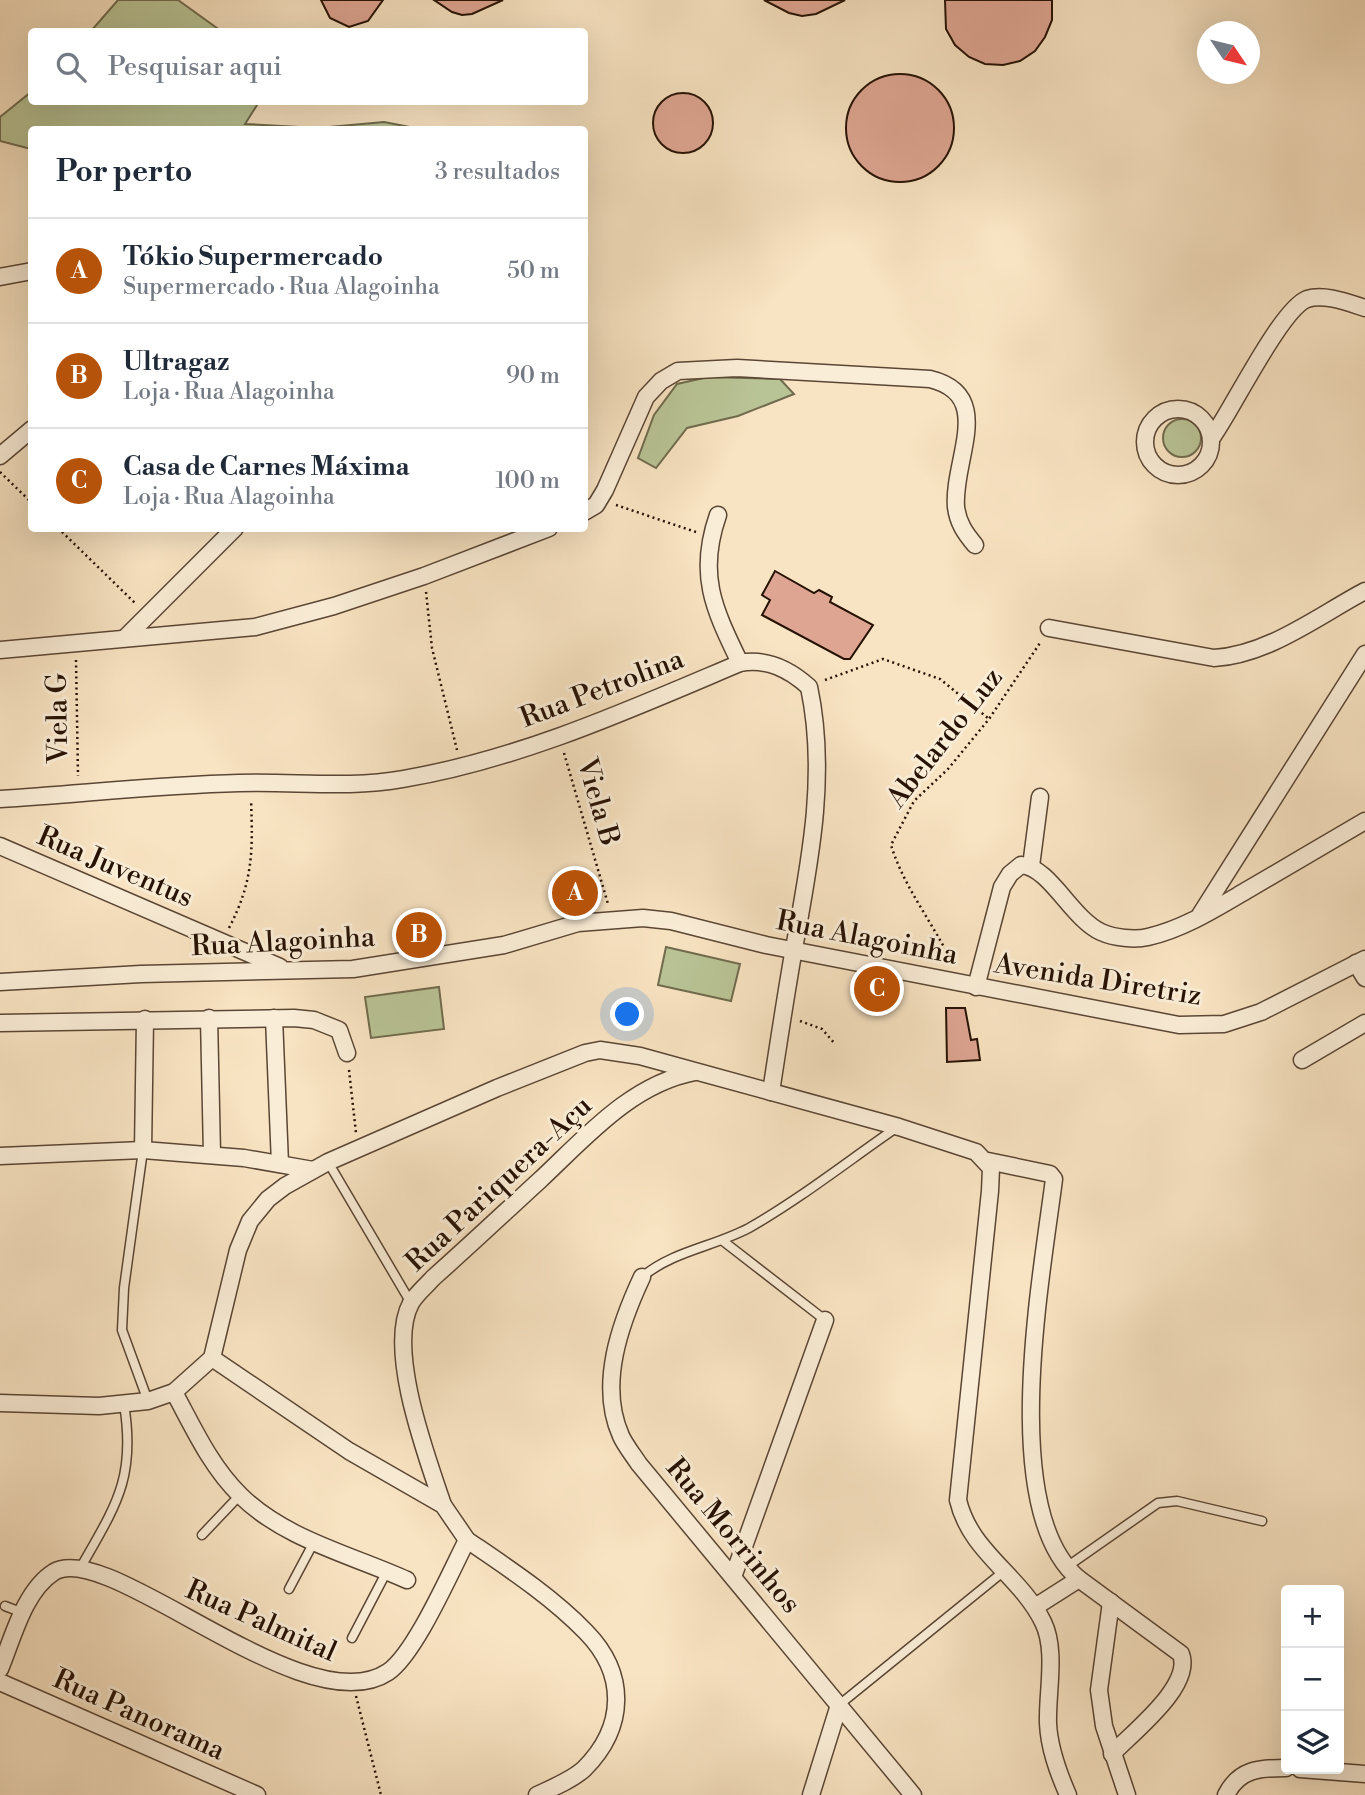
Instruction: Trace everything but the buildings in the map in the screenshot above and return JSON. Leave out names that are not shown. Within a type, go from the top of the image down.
[{"type":"street","points":[[0,277],[28,272]]},
{"type":"street","points":[[1213,436],[1199,416],[1190,410],[1168,410],[1150,423],[1146,433],[1147,455],[1161,471],[1182,475],[1201,465],[1208,457],[1213,436],[1280,328],[1305,300],[1318,297],[1365,308]]},
{"type":"street","points":[[588,509],[599,499],[646,397],[661,381],[678,371],[737,368],[930,379],[947,383],[959,392],[966,406],[966,431],[956,506],[962,530],[975,545]]},
{"type":"street","points":[[0,456],[28,432]]},
{"type":"street","points":[[718,515],[711,537],[709,587],[715,613],[740,663]]},
{"type":"street","points":[[125,638],[231,532]]},
{"type":"street","points":[[0,650],[255,627],[334,606],[424,576],[539,532]]},
{"type":"street","points":[[1049,628],[1214,657],[1237,656],[1257,649],[1365,591]]},
{"type":"street","points":[[1200,916],[1365,654]]},
{"type":"street","name":"Rua Petrolina","points":[[0,799],[250,782],[364,784],[462,766],[559,736],[649,703],[740,663],[751,661],[775,664],[809,687]]},
{"type":"street","points":[[771,1092],[811,854],[816,789],[814,712],[809,687]]},
{"type":"street","points":[[1031,866],[1040,797]]},
{"type":"street","points":[[969,986],[1002,887],[1010,874],[1021,865],[1031,866],[1041,873],[1085,923],[1103,933],[1146,938],[1174,929],[1200,916],[1365,821]]},
{"type":"street","name":"Rua Juventus","points":[[0,846],[286,970]]},
{"type":"street","name":"Rua Alagoinha","points":[[0,982],[353,969],[504,945],[578,923],[612,918],[671,921],[794,950],[969,986]]},
{"type":"street","points":[[1361,961],[1365,978]]},
{"type":"street","name":"Avenida Diretriz","points":[[969,986],[1179,1025],[1224,1024],[1261,1012],[1361,961]]},
{"type":"street","points":[[209,1018],[212,1154]]},
{"type":"street","points":[[274,1018],[279,1164]]},
{"type":"street","points":[[0,1023],[274,1018],[330,1025],[344,1037],[347,1053]]},
{"type":"street","points":[[143,1150],[145,1019]]},
{"type":"street","points":[[1302,1060],[1365,1023]]},
{"type":"street","points":[[0,1403],[99,1406],[148,1401],[174,1392],[212,1358],[238,1250],[250,1221],[276,1192],[359,1148],[497,1087],[585,1053],[620,1052],[899,1127],[976,1152],[988,1161],[1050,1174],[1054,1179],[1039,1298],[1029,1431],[1043,1517],[1050,1541],[1066,1568],[1171,1644],[1183,1661],[1183,1672],[1172,1692],[1112,1754]]},
{"type":"street","name":"Rua Pariquera-Açu","points":[[443,1504],[408,1384],[403,1337],[411,1303],[433,1278],[605,1120],[640,1093],[670,1078],[696,1072]]},
{"type":"street","points":[[0,1156],[143,1150],[212,1154],[279,1164],[321,1166]]},
{"type":"street","points":[[988,1161],[991,1168],[990,1191],[958,1500],[962,1519],[973,1538],[1035,1608],[1045,1624],[1049,1646],[1050,1747],[1068,1795]]},
{"type":"street","name":"Rua Morrinhos","points":[[642,1277],[629,1306],[615,1354],[611,1386],[613,1411],[621,1437],[639,1464],[913,1795]]},
{"type":"street","points":[[733,1577],[825,1320]]},
{"type":"street","points":[[212,1358],[349,1451],[443,1504],[467,1540],[523,1579],[587,1633],[604,1657],[616,1685],[617,1717],[607,1738],[583,1769],[537,1795]]},
{"type":"street","points":[[174,1392],[209,1455],[240,1495],[271,1519],[407,1580]]},
{"type":"street","name":"Rua Palmital","points":[[81,1567],[314,1679],[353,1684],[390,1671],[413,1640],[467,1540]]},
{"type":"street","points":[[0,1669],[23,1612],[46,1578],[68,1567],[81,1567]]},
{"type":"street","points":[[1035,1608],[1079,1579]]},
{"type":"street","points":[[1111,1602],[1099,1690],[1104,1726],[1127,1795]]},
{"type":"street","name":"Rua Panorama","points":[[0,1682],[257,1795]]},
{"type":"street","points":[[811,1795],[839,1705]]},
{"type":"street","points":[[1226,1795],[1233,1782],[1245,1772],[1281,1768]]},
{"type":"street","points":[[1344,1772],[1365,1774]]},
{"type":"lane","points":[[642,1277],[677,1254],[723,1241],[751,1226],[899,1127]]},
{"type":"lane","points":[[143,1150],[124,1288],[122,1330],[148,1401]]},
{"type":"lane","points":[[321,1166],[411,1303]]},
{"type":"lane","points":[[723,1241],[825,1320]]},
{"type":"lane","points":[[81,1567],[108,1520],[126,1479],[129,1436],[124,1404]]},
{"type":"lane","points":[[202,1535],[240,1495]]},
{"type":"lane","points":[[1066,1568],[1158,1503],[1177,1501],[1262,1521]]},
{"type":"lane","points":[[289,1589],[315,1541]]},
{"type":"lane","points":[[352,1638],[387,1571]]},
{"type":"lane","points":[[839,1705],[1003,1572]]},
{"type":"lane","points":[[5,1606],[23,1612]]},
{"type":"path","points":[[0,472],[28,499]]},
{"type":"path","points":[[599,499],[711,537]]},
{"type":"path","points":[[62,532],[148,615]]},
{"type":"path","points":[[424,576],[432,648],[462,766]]},
{"type":"path","name":"Abelardo Luz","points":[[969,986],[899,871],[891,845],[914,800],[948,769],[989,719],[1049,628]]},
{"type":"path","name":"Viela G","points":[[76,642],[78,794]]},
{"type":"path","points":[[809,687],[883,659],[940,679],[989,719]]},
{"type":"path","name":"Viela B","points":[[559,736],[612,918]]},
{"type":"path","points":[[221,942],[251,873],[253,852],[250,782]]},
{"type":"path","points":[[784,1014],[822,1029],[835,1044]]},
{"type":"path","points":[[347,1053],[359,1148]]},
{"type":"path","points":[[353,1684],[381,1795]]},
{"type":"green space","points":[[118,0],[178,0],[217,28],[94,28]]},
{"type":"green space","points":[[28,94],[28,105],[257,105],[245,124],[282,126],[28,126],[28,148],[0,141],[0,117]]},
{"type":"green space","points":[[384,122],[405,126],[340,126]]},
{"type":"green space","points":[[708,377],[780,379],[794,394],[738,416],[687,428],[656,468],[638,458],[654,415],[677,384]]},
{"type":"green space","points":[[1182,419],[1195,425],[1201,438],[1195,451],[1182,457],[1169,451],[1163,438],[1169,425]]},
{"type":"green space","points":[[666,947],[740,964],[731,1001],[658,985]]},
{"type":"green space","points":[[439,987],[444,1029],[371,1038],[365,997]]},
{"type":"place","name":"Tókio Supermercado","points":[[575,893]]},
{"type":"place","name":"Ultragaz","points":[[419,935]]},
{"type":"place","name":"Casa de Carnes Máxima","points":[[877,989]]}]
